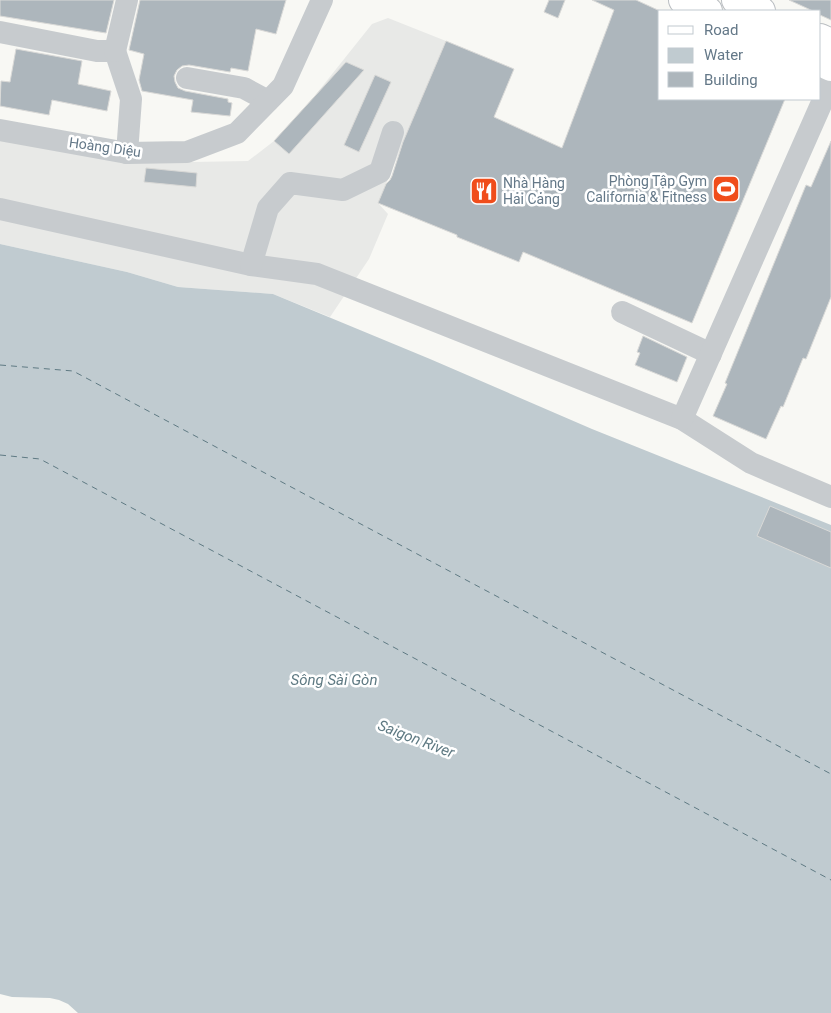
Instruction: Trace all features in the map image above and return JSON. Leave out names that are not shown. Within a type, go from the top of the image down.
[{"type":"main road","points":[[683,0],[706,10]]},
{"type":"main road","points":[[736,0],[759,10]]},
{"type":"street","points":[[127,153],[131,98],[115,51],[128,0]]},
{"type":"street","name":"Hoàng Diệu","points":[[0,130],[127,153],[187,152],[237,133],[284,86],[322,0]]},
{"type":"street","points":[[0,32],[97,51],[115,51]]},
{"type":"street","points":[[187,78],[244,88],[268,101]]},
{"type":"street","points":[[682,419],[829,93]]},
{"type":"street","points":[[251,265],[268,208],[290,183],[343,190],[380,172],[393,132]]},
{"type":"street","points":[[0,209],[251,265],[316,274],[682,419],[751,463],[831,497]]},
{"type":"street","points":[[622,312],[711,354]]},
{"type":"shaded area","points":[[388,18],[446,41],[378,203],[388,214],[369,259],[330,317],[273,294],[178,287],[127,272],[0,244],[0,138],[136,163],[248,161],[274,141],[309,103],[372,24]]},
{"type":"water","name":"Sông Sài Gòn","points":[[0,244],[127,272],[178,287],[273,294],[592,429],[831,525],[831,1013],[78,1013],[68,1004],[59,1000],[12,997],[0,994]]},
{"type":"building","points":[[0,0],[114,0],[106,33],[0,16]]},
{"type":"building","points":[[140,0],[286,0],[276,34],[256,29],[248,71],[231,68],[230,72],[189,65],[182,66],[174,76],[178,88],[185,91],[228,99],[228,102],[232,103],[230,116],[191,112],[193,100],[142,91],[139,80],[144,54],[129,50]]},
{"type":"building","points":[[549,0],[565,0],[558,18],[544,12]]},
{"type":"building","points":[[592,0],[636,0],[658,10],[658,100],[785,100],[692,323],[523,252],[519,262],[378,203],[386,184],[392,176],[403,142],[446,41],[514,69],[494,117],[562,148],[614,10]]},
{"type":"building","points":[[789,0],[831,0],[831,20],[821,15],[821,10],[811,10]]},
{"type":"building","points":[[16,49],[82,61],[78,84],[111,91],[107,111],[52,100],[49,115],[0,106],[1,81],[10,82]]},
{"type":"building","points":[[346,62],[364,70],[289,154],[274,141]]},
{"type":"building","points":[[375,75],[391,82],[359,152],[344,145]]},
{"type":"building","points":[[831,141],[831,297],[806,359],[803,358],[783,407],[781,406],[766,439],[713,416],[806,185],[811,187]]},
{"type":"building","points":[[146,168],[197,173],[196,187],[144,182]]},
{"type":"building","points":[[643,336],[687,357],[677,382],[635,365],[640,353],[637,352]]},
{"type":"building","points":[[770,506],[831,532],[831,568],[757,536]]},
{"type":"ferry route","points":[[0,365],[73,371],[831,774]]},
{"type":"ferry route","points":[[0,455],[40,459],[831,880]]},
{"type":"place","name":"Phòng Tập Gym California & Fitness","points":[[726,189]]},
{"type":"place","name":"Nhà Hàng Hải Cảng","points":[[484,191]]},
{"type":"water label","name":"Saigon River","points":[[416,739]]}]
